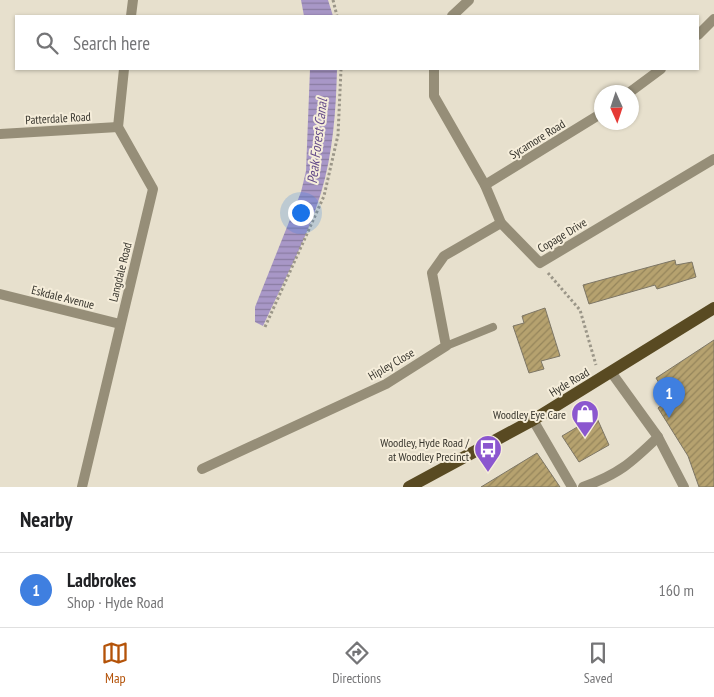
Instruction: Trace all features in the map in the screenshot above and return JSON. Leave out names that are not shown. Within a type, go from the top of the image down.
[{"type":"main road","name":"Hyde Road","points":[[409,487],[533,420],[714,308]]},
{"type":"street","points":[[131,15],[133,0]]},
{"type":"street","points":[[453,15],[467,0]]},
{"type":"street","points":[[699,34],[714,19]]},
{"type":"street","points":[[118,127],[124,70]]},
{"type":"street","name":"Copage Drive","points":[[434,70],[434,96],[485,185],[501,223],[540,262],[714,159]]},
{"type":"street","points":[[639,85],[660,70]]},
{"type":"street","name":"Sycamore Road","points":[[485,185],[594,118]]},
{"type":"street","name":"Patterdale Road","points":[[0,134],[118,127]]},
{"type":"street","name":"Langdale Road","points":[[82,487],[153,189],[118,127]]},
{"type":"street","points":[[446,346],[432,273],[444,256],[501,223]]},
{"type":"street","name":"Eskdale Avenue","points":[[0,294],[120,324]]},
{"type":"street","name":"Hipley Close","points":[[202,469],[386,384],[446,346]]},
{"type":"street","points":[[605,375],[658,437],[684,487]]},
{"type":"street","points":[[533,420],[572,487]]},
{"type":"street","points":[[583,487],[610,477],[633,461],[658,437]]},
{"type":"lane","points":[[446,346],[493,326]]},
{"type":"path","points":[[333,0],[337,15]]},
{"type":"path","points":[[265,327],[324,196],[338,135],[340,70]]},
{"type":"path","points":[[540,262],[580,310],[605,375]]},
{"type":"water","points":[[301,0],[328,0],[333,15],[304,15]]},
{"type":"water","name":"Peak Forest Canal","points":[[310,70],[337,70],[335,116],[331,147],[321,193],[309,227],[263,326],[255,322],[255,307],[301,192],[306,171]]},
{"type":"building","points":[[675,260],[676,265],[692,262],[696,277],[657,289],[655,285],[589,304],[583,285]]},
{"type":"building","points":[[545,308],[560,356],[541,361],[544,369],[529,373],[513,326],[524,323],[522,316]]},
{"type":"building","points":[[714,340],[714,487],[699,487],[688,456],[658,408],[669,400],[656,378]]},
{"type":"building","points":[[596,416],[609,445],[579,462],[562,436]]},
{"type":"building","points":[[537,453],[560,487],[481,487]]},
{"type":"place","name":"Ladbrokes","points":[[669,418]]},
{"type":"place","name":"Woodley Eye Care","points":[[585,438]]},
{"type":"place","name":"Woodley, Hyde Road / at Woodley Precinct","points":[[488,473]]}]
